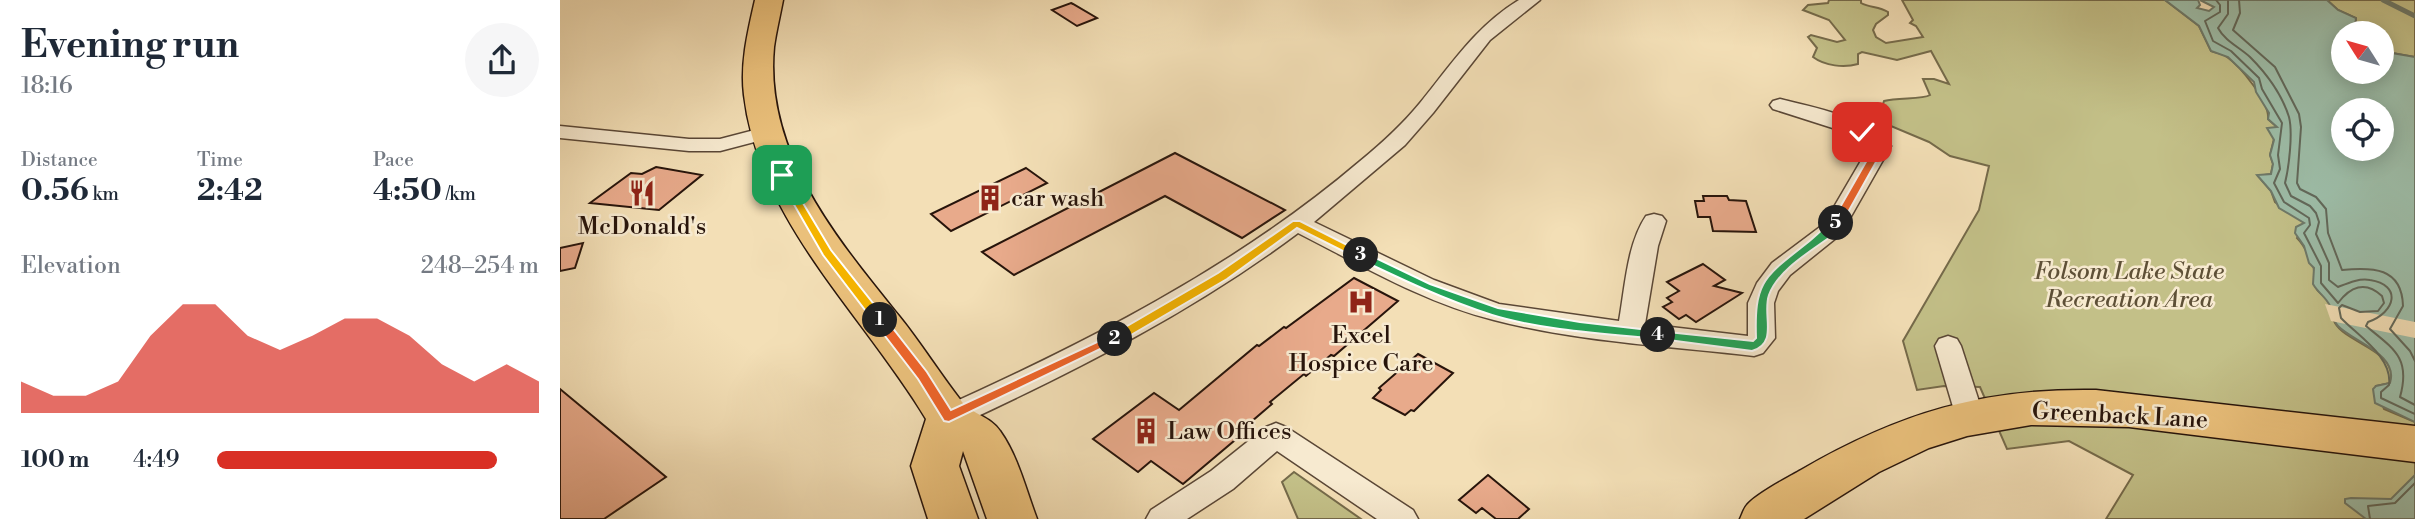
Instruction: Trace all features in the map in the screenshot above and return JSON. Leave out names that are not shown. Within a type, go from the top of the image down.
[{"type":"main road","points":[[769,0],[762,34],[759,78],[766,133],[788,190],[807,222],[922,376],[949,417],[983,442],[1012,519]]},
{"type":"main road","name":"Greenback Lane","points":[[1765,519],[1856,461],[1896,441],[1970,417],[2014,410],[2067,408],[2182,415],[2415,444]]},
{"type":"main road","points":[[949,417],[935,466],[953,519]]},
{"type":"street","points":[[949,417],[1090,352],[1159,314],[1223,276],[1297,223],[1397,140],[1438,94],[1484,33],[1531,0]]},
{"type":"street","points":[[1297,223],[1425,286],[1469,303],[1525,318],[1752,346],[1760,342],[1761,303],[1766,289],[1781,269],[1833,229],[1880,146],[1877,141],[1862,132],[1780,105]]},
{"type":"street","points":[[560,132],[689,145],[720,145],[766,133]]},
{"type":"street","points":[[1630,332],[1646,246],[1654,221]]},
{"type":"street","points":[[1948,346],[1970,417]]},
{"type":"street","points":[[1162,519],[1222,480],[1276,435],[1402,519]]},
{"type":"green space","name":"Folsom Lake State Recreation Area","points":[[1829,0],[1861,0],[1864,5],[1888,12],[1873,30],[1876,37],[1886,43],[1923,37],[1916,26],[1910,23],[1913,20],[1902,0],[2165,0],[2199,26],[2211,51],[2227,57],[2253,85],[2264,103],[2268,119],[2277,127],[2270,155],[2273,164],[2271,174],[2258,176],[2271,191],[2275,202],[2305,223],[2297,238],[2314,267],[2314,282],[2318,292],[2328,301],[2335,323],[2341,330],[2380,355],[2387,363],[2391,372],[2390,383],[2376,386],[2384,409],[2415,422],[2415,519],[2106,519],[2133,475],[2069,441],[2007,449],[1980,387],[1944,386],[1917,390],[1903,341],[1979,210],[1989,166],[1950,156],[1929,142],[1886,124],[1880,114],[1884,101],[1930,95],[1923,79],[1949,84],[1931,51],[1897,60],[1862,52],[1858,54],[1858,64],[1847,66],[1829,64],[1813,57],[1817,48],[1808,37],[1811,35],[1837,42],[1845,40],[1829,20],[1803,10],[1808,5],[1828,3]]},
{"type":"green space","points":[[2327,0],[2415,0],[2415,57],[2394,53],[2394,21],[2356,21],[2356,18],[2338,10]]},
{"type":"green space","points":[[1294,472],[1361,519],[1298,519],[1282,482]]},
{"type":"water","points":[[2165,0],[2198,0],[2200,5],[2197,8],[2209,11],[2214,7],[2200,0],[2327,0],[2338,10],[2356,18],[2356,21],[2331,21],[2331,84],[2394,84],[2394,53],[2415,57],[2415,422],[2375,403],[2373,389],[2390,383],[2388,364],[2381,356],[2338,326],[2328,303],[2313,284],[2314,268],[2295,233],[2296,227],[2304,223],[2279,208],[2271,191],[2257,175],[2271,174],[2273,164],[2270,155],[2274,140],[2267,128],[2277,127],[2268,119],[2269,113],[2256,92],[2254,82],[2228,57],[2211,51],[2199,26]]},
{"type":"water","points":[[2415,475],[2415,519],[2366,519],[2345,503],[2345,499],[2351,498],[2391,499]]},
{"type":"pier","points":[[2325,304],[2415,322],[2415,338],[2331,321]]},
{"type":"building","points":[[1071,3],[1097,18],[1077,26],[1052,10]]},
{"type":"building","points":[[1175,153],[1285,210],[1242,238],[1165,196],[1014,275],[982,252]]},
{"type":"building","name":"McDonald's","points":[[656,167],[702,175],[659,210],[590,203],[631,173],[642,174]]},
{"type":"building","name":"car wash","points":[[1026,168],[1047,183],[951,231],[931,214]]},
{"type":"building","points":[[1703,196],[1727,196],[1729,200],[1746,201],[1756,232],[1713,231],[1710,217],[1698,217],[1695,201],[1704,201]]},
{"type":"building","points":[[583,243],[575,268],[560,271],[560,248]]},
{"type":"building","points":[[1703,264],[1725,280],[1714,286],[1742,293],[1696,322],[1686,315],[1679,319],[1663,307],[1672,302],[1667,298],[1679,291],[1667,282]]},
{"type":"building","points":[[1354,278],[1398,301],[1334,356],[1331,355],[1306,376],[1304,374],[1270,402],[1272,404],[1251,422],[1254,424],[1183,484],[1151,461],[1138,472],[1093,439],[1154,393],[1179,410],[1257,345],[1286,328]]},
{"type":"building","points":[[1418,354],[1453,373],[1414,411],[1411,410],[1405,415],[1373,398],[1381,390],[1379,388]]},
{"type":"building","points":[[560,389],[666,477],[604,519],[560,519]]},
{"type":"building","points":[[1488,475],[1529,509],[1518,519],[1496,519],[1482,508],[1476,513],[1459,500]]},
{"type":"waterway","points":[[2383,0],[2415,16]]},
{"type":"place","name":"McDonald's","points":[[642,193]]},
{"type":"place","name":"car wash","points":[[990,198]]},
{"type":"place","name":"Excel Hospice Care","points":[[1361,302]]},
{"type":"place","name":"Law Offices","points":[[1146,431]]},
{"type":"route","points":[[782,175],[788,190],[827,252],[922,376],[949,417],[1030,381],[1159,314],[1223,276],[1297,223],[1425,286],[1496,312],[1580,326],[1754,346],[1762,338],[1760,312],[1762,296],[1766,289],[1781,269],[1833,229],[1880,146],[1877,141],[1862,132]]}]
